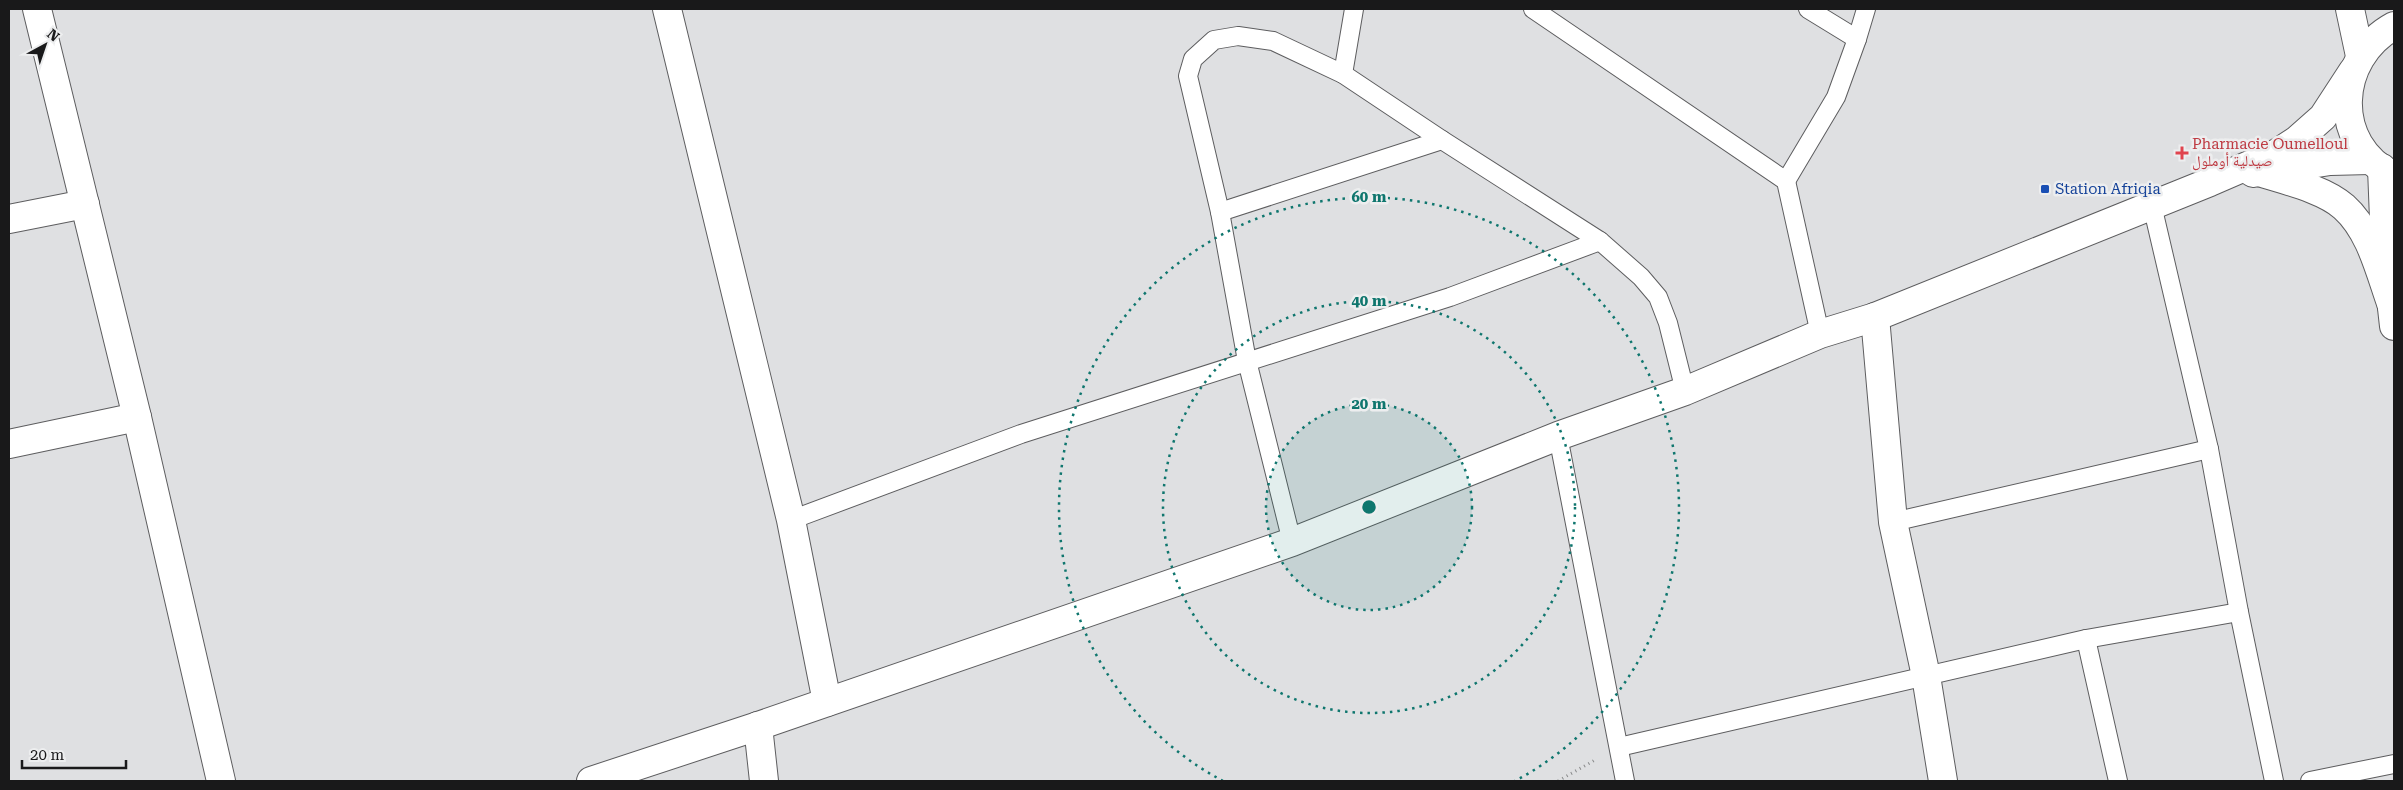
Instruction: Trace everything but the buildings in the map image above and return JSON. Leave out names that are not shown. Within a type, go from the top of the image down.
[{"type":"street","points":[[37,9],[137,417],[221,781]]},
{"type":"street","points":[[667,9],[791,520],[827,702]]},
{"type":"street","points":[[2350,9],[2356,64],[2348,90],[2348,112],[2354,134],[2382,168],[2385,245],[2393,316]]},
{"type":"street","points":[[591,781],[758,726],[1292,542],[1558,436],[1685,391],[1820,334],[1875,317],[2210,182],[2277,153],[2297,140],[2323,117],[2356,64],[2378,36],[2394,26]]},
{"type":"street","points":[[2210,182],[2330,161],[2382,168]]},
{"type":"street","points":[[2259,172],[2301,186],[2343,206],[2367,239],[2393,316]]},
{"type":"street","points":[[9,219],[85,204]]},
{"type":"street","points":[[1875,317],[1892,522],[1926,676],[1943,781]]},
{"type":"street","points":[[9,444],[137,417]]},
{"type":"street","points":[[758,726],[764,781]]},
{"type":"lane","points":[[1343,74],[1354,9]]},
{"type":"lane","points":[[1533,9],[1786,181],[1820,334]]},
{"type":"lane","points":[[1808,9],[1857,39]]},
{"type":"lane","points":[[1786,181],[1836,97],[1866,9]]},
{"type":"lane","points":[[1292,542],[1247,361],[1220,212],[1188,76],[1193,58],[1214,40],[1238,36],[1273,41],[1343,74],[1600,241],[1642,277],[1658,297],[1668,323],[1685,391]]},
{"type":"lane","points":[[1220,212],[1442,140]]},
{"type":"lane","points":[[2152,205],[2209,449],[2239,612],[2274,781]]},
{"type":"lane","points":[[791,520],[1021,434],[1450,297],[1600,241]]},
{"type":"lane","points":[[1558,436],[1625,781]]},
{"type":"lane","points":[[1892,522],[2209,449]]},
{"type":"lane","points":[[1619,747],[2086,639],[2239,612]]},
{"type":"lane","points":[[2086,639],[2118,781]]},
{"type":"lane","points":[[2310,781],[2394,764]]},
{"type":"path","points":[[1558,781],[1619,747]]},
{"type":"place","name":"Pharmacie Oumelloul صيدلية أوملول","points":[[2182,153]]},
{"type":"place","name":"Station Afriqia","points":[[2045,189]]}]
